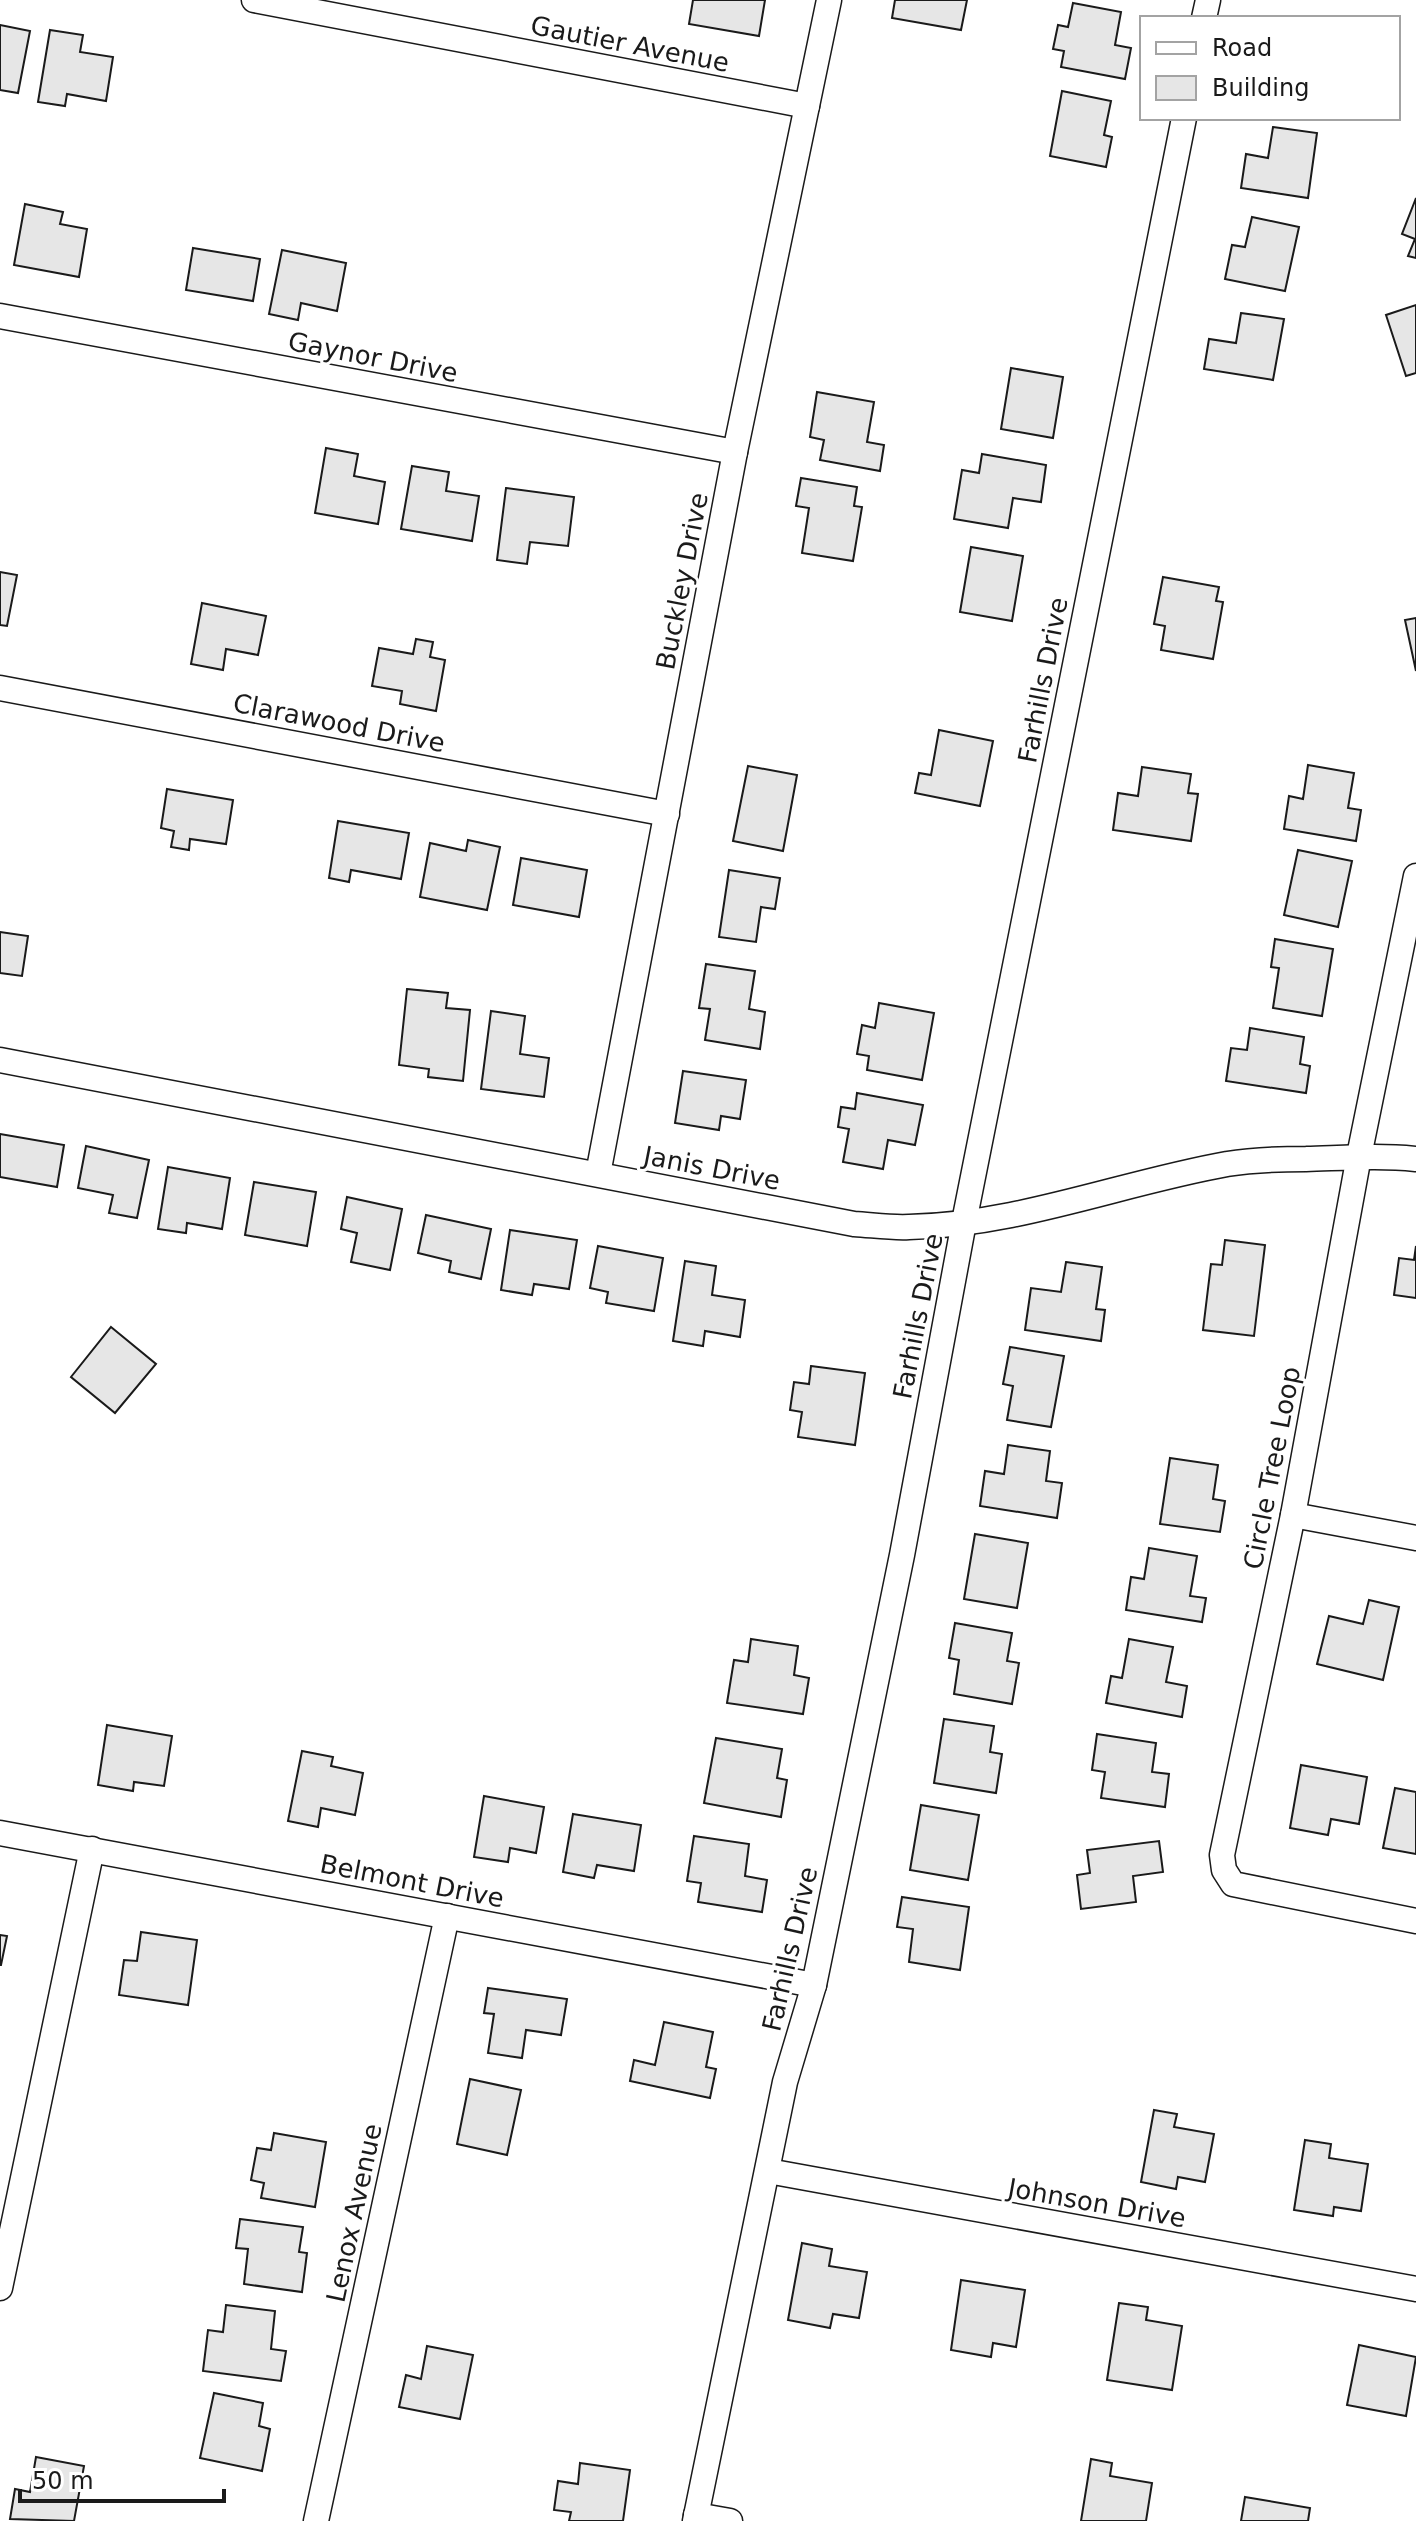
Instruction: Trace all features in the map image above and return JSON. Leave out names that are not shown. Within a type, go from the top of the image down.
[{"type":"street","name":"Gautier Avenue","points":[[254,0],[807,106]]},
{"type":"street","name":"Buckley Drive","points":[[598,1174],[735,452],[829,0]]},
{"type":"street","name":"Farhills Drive","points":[[696,2518],[785,2082],[814,1985],[902,1555],[964,1222],[1184,120]]},
{"type":"street","name":"Gaynor Drive","points":[[0,316],[735,452]]},
{"type":"street","name":"Clarawood Drive","points":[[0,688],[667,814]]},
{"type":"street","name":"Circle Tree Loop","points":[[1416,876],[1359,1156],[1293,1515],[1222,1855],[1224,1870],[1233,1884],[1416,1921]]},
{"type":"street","name":"Janis Drive","points":[[0,1060],[854,1224],[909,1227],[964,1222],[1029,1211],[1227,1164],[1269,1159],[1359,1156],[1416,1159]]},
{"type":"street","points":[[1293,1515],[1416,1538]]},
{"type":"street","name":"Belmont Drive","points":[[0,1833],[814,1985]]},
{"type":"street","points":[[0,2288],[92,1849]]},
{"type":"street","name":"Lenox Avenue","points":[[316,2521],[447,1916]]},
{"type":"street","name":"Johnson Drive","points":[[768,2171],[1416,2289]]},
{"type":"street","points":[[696,2518],[730,2521]]},
{"type":"building","points":[[693,0],[765,0],[759,36],[689,24]]},
{"type":"building","points":[[895,0],[967,0],[961,30],[892,18]]},
{"type":"building","points":[[1073,3],[1121,12],[1115,45],[1131,48],[1125,79],[1061,67],[1064,51],[1053,49],[1058,25],[1068,27]]},
{"type":"building","points":[[0,25],[30,31],[18,93],[0,90]]},
{"type":"building","points":[[50,30],[83,35],[80,52],[113,57],[106,101],[67,94],[65,106],[38,102]]},
{"type":"building","points":[[1062,91],[1111,101],[1104,135],[1112,137],[1106,167],[1050,156]]},
{"type":"building","points":[[1273,127],[1317,133],[1308,198],[1241,188],[1246,154],[1268,158]]},
{"type":"building","points":[[1416,198],[1416,258],[1408,256],[1415,239],[1402,234]]},
{"type":"building","points":[[25,204],[63,212],[60,224],[87,229],[79,277],[14,265]]},
{"type":"building","points":[[1252,217],[1299,227],[1285,291],[1225,279],[1232,245],[1245,247]]},
{"type":"building","points":[[193,248],[260,259],[253,301],[186,290]]},
{"type":"building","points":[[282,250],[346,263],[337,311],[301,303],[298,320],[269,314]]},
{"type":"building","points":[[1416,305],[1416,373],[1406,376],[1386,315]]},
{"type":"building","points":[[1241,313],[1284,319],[1273,380],[1204,369],[1209,339],[1236,343]]},
{"type":"building","points":[[1011,368],[1063,377],[1053,438],[1001,429]]},
{"type":"building","points":[[817,392],[874,402],[867,442],[884,445],[880,471],[820,460],[824,440],[810,437]]},
{"type":"building","points":[[326,448],[358,454],[354,476],[385,482],[378,524],[315,513]]},
{"type":"building","points":[[982,454],[1046,465],[1041,502],[1013,498],[1008,528],[954,519],[962,470],[979,473]]},
{"type":"building","points":[[412,466],[449,472],[446,491],[479,496],[472,541],[401,529]]},
{"type":"building","points":[[801,478],[857,487],[854,506],[862,507],[853,561],[802,553],[809,508],[796,506]]},
{"type":"building","points":[[506,488],[574,497],[568,546],[530,542],[527,564],[497,560]]},
{"type":"building","points":[[971,547],[1023,556],[1012,621],[960,612]]},
{"type":"building","points":[[0,572],[17,575],[7,626],[0,625]]},
{"type":"building","points":[[1163,577],[1219,587],[1216,601],[1223,602],[1213,659],[1161,650],[1165,626],[1154,624]]},
{"type":"building","points":[[202,603],[266,616],[258,655],[226,649],[223,670],[191,664]]},
{"type":"building","points":[[1416,618],[1416,671],[1405,620]]},
{"type":"building","points":[[416,639],[433,642],[430,657],[445,660],[436,711],[400,704],[402,691],[372,686],[379,648],[413,654]]},
{"type":"building","points":[[939,730],[993,741],[980,806],[915,793],[919,773],[931,775]]},
{"type":"building","points":[[1308,765],[1354,773],[1348,808],[1361,810],[1356,841],[1284,829],[1289,796],[1303,799]]},
{"type":"building","points":[[748,766],[797,775],[783,851],[733,841]]},
{"type":"building","points":[[1142,767],[1191,774],[1188,793],[1198,794],[1191,841],[1113,830],[1118,793],[1138,796]]},
{"type":"building","points":[[167,789],[233,800],[226,844],[190,839],[189,850],[171,847],[174,831],[161,828]]},
{"type":"building","points":[[338,821],[409,833],[401,879],[351,870],[349,882],[329,878]]},
{"type":"building","points":[[468,840],[500,847],[487,910],[420,897],[430,843],[466,851]]},
{"type":"building","points":[[1298,850],[1352,861],[1338,927],[1284,915]]},
{"type":"building","points":[[521,858],[587,870],[579,917],[513,905]]},
{"type":"building","points":[[729,870],[780,878],[775,909],[761,907],[756,942],[719,937]]},
{"type":"building","points":[[0,932],[28,936],[22,976],[0,973]]},
{"type":"building","points":[[1275,939],[1333,949],[1322,1016],[1273,1008],[1279,968],[1271,967]]},
{"type":"building","points":[[706,964],[755,971],[749,1009],[765,1012],[760,1049],[705,1040],[710,1009],[699,1008]]},
{"type":"building","points":[[407,989],[448,993],[446,1008],[470,1010],[463,1081],[428,1077],[429,1069],[399,1065]]},
{"type":"building","points":[[879,1003],[934,1013],[922,1080],[867,1070],[869,1056],[857,1054],[862,1025],[875,1028]]},
{"type":"building","points":[[491,1011],[525,1016],[520,1054],[549,1058],[544,1097],[481,1089]]},
{"type":"building","points":[[1250,1028],[1304,1037],[1300,1064],[1310,1066],[1306,1093],[1226,1081],[1231,1048],[1247,1050]]},
{"type":"building","points":[[683,1071],[746,1080],[740,1119],[721,1116],[719,1130],[675,1123]]},
{"type":"building","points":[[857,1093],[923,1105],[915,1145],[888,1140],[883,1169],[843,1162],[849,1129],[838,1127],[841,1107],[855,1109]]},
{"type":"building","points":[[0,1134],[64,1145],[57,1187],[0,1177]]},
{"type":"building","points":[[86,1146],[149,1160],[137,1218],[109,1213],[113,1195],[78,1188]]},
{"type":"building","points":[[168,1167],[230,1178],[222,1229],[187,1223],[186,1233],[158,1229]]},
{"type":"building","points":[[254,1182],[316,1192],[307,1246],[245,1235]]},
{"type":"building","points":[[347,1197],[402,1209],[390,1270],[351,1262],[357,1233],[341,1229]]},
{"type":"building","points":[[426,1215],[491,1229],[481,1279],[449,1272],[451,1261],[418,1253]]},
{"type":"building","points":[[510,1230],[577,1240],[569,1289],[534,1284],[532,1295],[501,1290]]},
{"type":"building","points":[[1225,1240],[1265,1245],[1254,1336],[1203,1330],[1211,1264],[1222,1265]]},
{"type":"building","points":[[598,1246],[663,1258],[654,1311],[606,1303],[608,1292],[590,1288]]},
{"type":"building","points":[[1416,1246],[1416,1298],[1394,1295],[1399,1258],[1414,1260]]},
{"type":"building","points":[[685,1261],[716,1266],[712,1295],[745,1300],[740,1337],[705,1331],[703,1346],[673,1341]]},
{"type":"building","points":[[1066,1262],[1102,1267],[1096,1309],[1105,1310],[1101,1341],[1025,1330],[1031,1288],[1061,1292]]},
{"type":"building","points":[[111,1327],[156,1364],[115,1413],[71,1377]]},
{"type":"building","points":[[1010,1347],[1064,1356],[1051,1427],[1007,1420],[1013,1386],[1003,1384]]},
{"type":"building","points":[[811,1366],[865,1373],[855,1445],[798,1437],[802,1412],[790,1410],[794,1382],[809,1384]]},
{"type":"building","points":[[1008,1445],[1050,1451],[1046,1481],[1062,1483],[1057,1518],[980,1506],[985,1471],[1004,1474]]},
{"type":"building","points":[[1170,1458],[1218,1465],[1213,1499],[1225,1501],[1220,1532],[1160,1524]]},
{"type":"building","points":[[975,1534],[1028,1543],[1017,1608],[964,1599]]},
{"type":"building","points":[[1149,1548],[1197,1556],[1190,1596],[1206,1598],[1202,1622],[1126,1610],[1131,1577],[1144,1579]]},
{"type":"building","points":[[1369,1600],[1399,1607],[1383,1680],[1317,1664],[1329,1616],[1363,1624]]},
{"type":"building","points":[[955,1623],[1012,1633],[1007,1661],[1019,1663],[1012,1704],[954,1694],[959,1660],[949,1658]]},
{"type":"building","points":[[751,1639],[798,1646],[794,1675],[809,1678],[803,1714],[727,1703],[734,1660],[748,1662]]},
{"type":"building","points":[[1129,1639],[1173,1647],[1166,1682],[1187,1686],[1182,1717],[1106,1703],[1111,1676],[1122,1678]]},
{"type":"building","points":[[944,1719],[994,1726],[990,1752],[1002,1754],[996,1793],[934,1783]]},
{"type":"building","points":[[107,1725],[172,1736],[164,1786],[134,1782],[133,1791],[98,1785]]},
{"type":"building","points":[[1097,1734],[1156,1743],[1152,1772],[1169,1774],[1165,1807],[1101,1798],[1105,1772],[1092,1770]]},
{"type":"building","points":[[716,1738],[782,1749],[777,1778],[787,1780],[781,1817],[704,1803]]},
{"type":"building","points":[[302,1751],[333,1757],[331,1766],[363,1773],[355,1815],[321,1808],[318,1827],[288,1821]]},
{"type":"building","points":[[1301,1765],[1367,1777],[1359,1824],[1331,1819],[1328,1835],[1290,1828]]},
{"type":"building","points":[[1395,1788],[1416,1792],[1416,1854],[1383,1848]]},
{"type":"building","points":[[484,1796],[544,1807],[536,1853],[510,1848],[508,1862],[474,1857]]},
{"type":"building","points":[[921,1805],[979,1815],[968,1880],[910,1870]]},
{"type":"building","points":[[573,1814],[641,1825],[634,1871],[597,1865],[594,1878],[563,1872]]},
{"type":"building","points":[[694,1836],[749,1844],[745,1876],[767,1880],[762,1912],[698,1902],[701,1883],[687,1881]]},
{"type":"building","points":[[1159,1841],[1163,1872],[1133,1876],[1136,1902],[1081,1909],[1077,1875],[1090,1873],[1087,1850]]},
{"type":"building","points":[[902,1897],[969,1907],[960,1970],[909,1962],[913,1929],[897,1927]]},
{"type":"building","points":[[141,1932],[197,1940],[188,2005],[119,1995],[124,1960],[137,1961]]},
{"type":"building","points":[[0,1935],[7,1936],[1,1965],[0,1965]]},
{"type":"building","points":[[488,1988],[567,1999],[561,2035],[526,2030],[522,2058],[488,2053],[494,2014],[484,2013]]},
{"type":"building","points":[[664,2022],[713,2032],[706,2067],[716,2069],[710,2098],[630,2081],[634,2060],[655,2065]]},
{"type":"building","points":[[470,2079],[521,2090],[507,2155],[457,2144]]},
{"type":"building","points":[[1154,2110],[1177,2114],[1174,2127],[1214,2134],[1205,2182],[1178,2177],[1176,2189],[1141,2182]]},
{"type":"building","points":[[274,2133],[326,2142],[315,2207],[261,2198],[264,2183],[251,2180],[257,2148],[271,2150]]},
{"type":"building","points":[[1305,2140],[1331,2144],[1329,2158],[1368,2164],[1361,2211],[1334,2207],[1333,2216],[1294,2210]]},
{"type":"building","points":[[240,2219],[303,2227],[299,2252],[307,2253],[302,2292],[244,2284],[248,2249],[236,2248]]},
{"type":"building","points":[[802,2243],[832,2249],[829,2266],[867,2272],[859,2318],[833,2314],[830,2328],[788,2320]]},
{"type":"building","points":[[961,2280],[1025,2290],[1016,2347],[993,2343],[991,2357],[951,2350]]},
{"type":"building","points":[[1119,2303],[1148,2307],[1146,2320],[1182,2326],[1172,2390],[1107,2380]]},
{"type":"building","points":[[226,2305],[275,2311],[271,2349],[286,2351],[281,2381],[203,2371],[208,2330],[223,2332]]},
{"type":"building","points":[[1359,2345],[1416,2357],[1406,2416],[1347,2405]]},
{"type":"building","points":[[427,2346],[473,2355],[460,2419],[399,2407],[406,2375],[421,2379]]},
{"type":"building","points":[[214,2393],[263,2403],[259,2426],[270,2429],[262,2471],[200,2458]]},
{"type":"building","points":[[36,2457],[84,2466],[74,2521],[10,2519],[15,2489],[30,2492]]},
{"type":"building","points":[[1091,2459],[1112,2463],[1110,2476],[1152,2483],[1146,2521],[1081,2521]]},
{"type":"building","points":[[580,2463],[630,2470],[623,2521],[569,2521],[571,2512],[554,2510],[558,2481],[578,2484]]},
{"type":"building","points":[[1245,2497],[1310,2508],[1308,2521],[1241,2521]]}]
